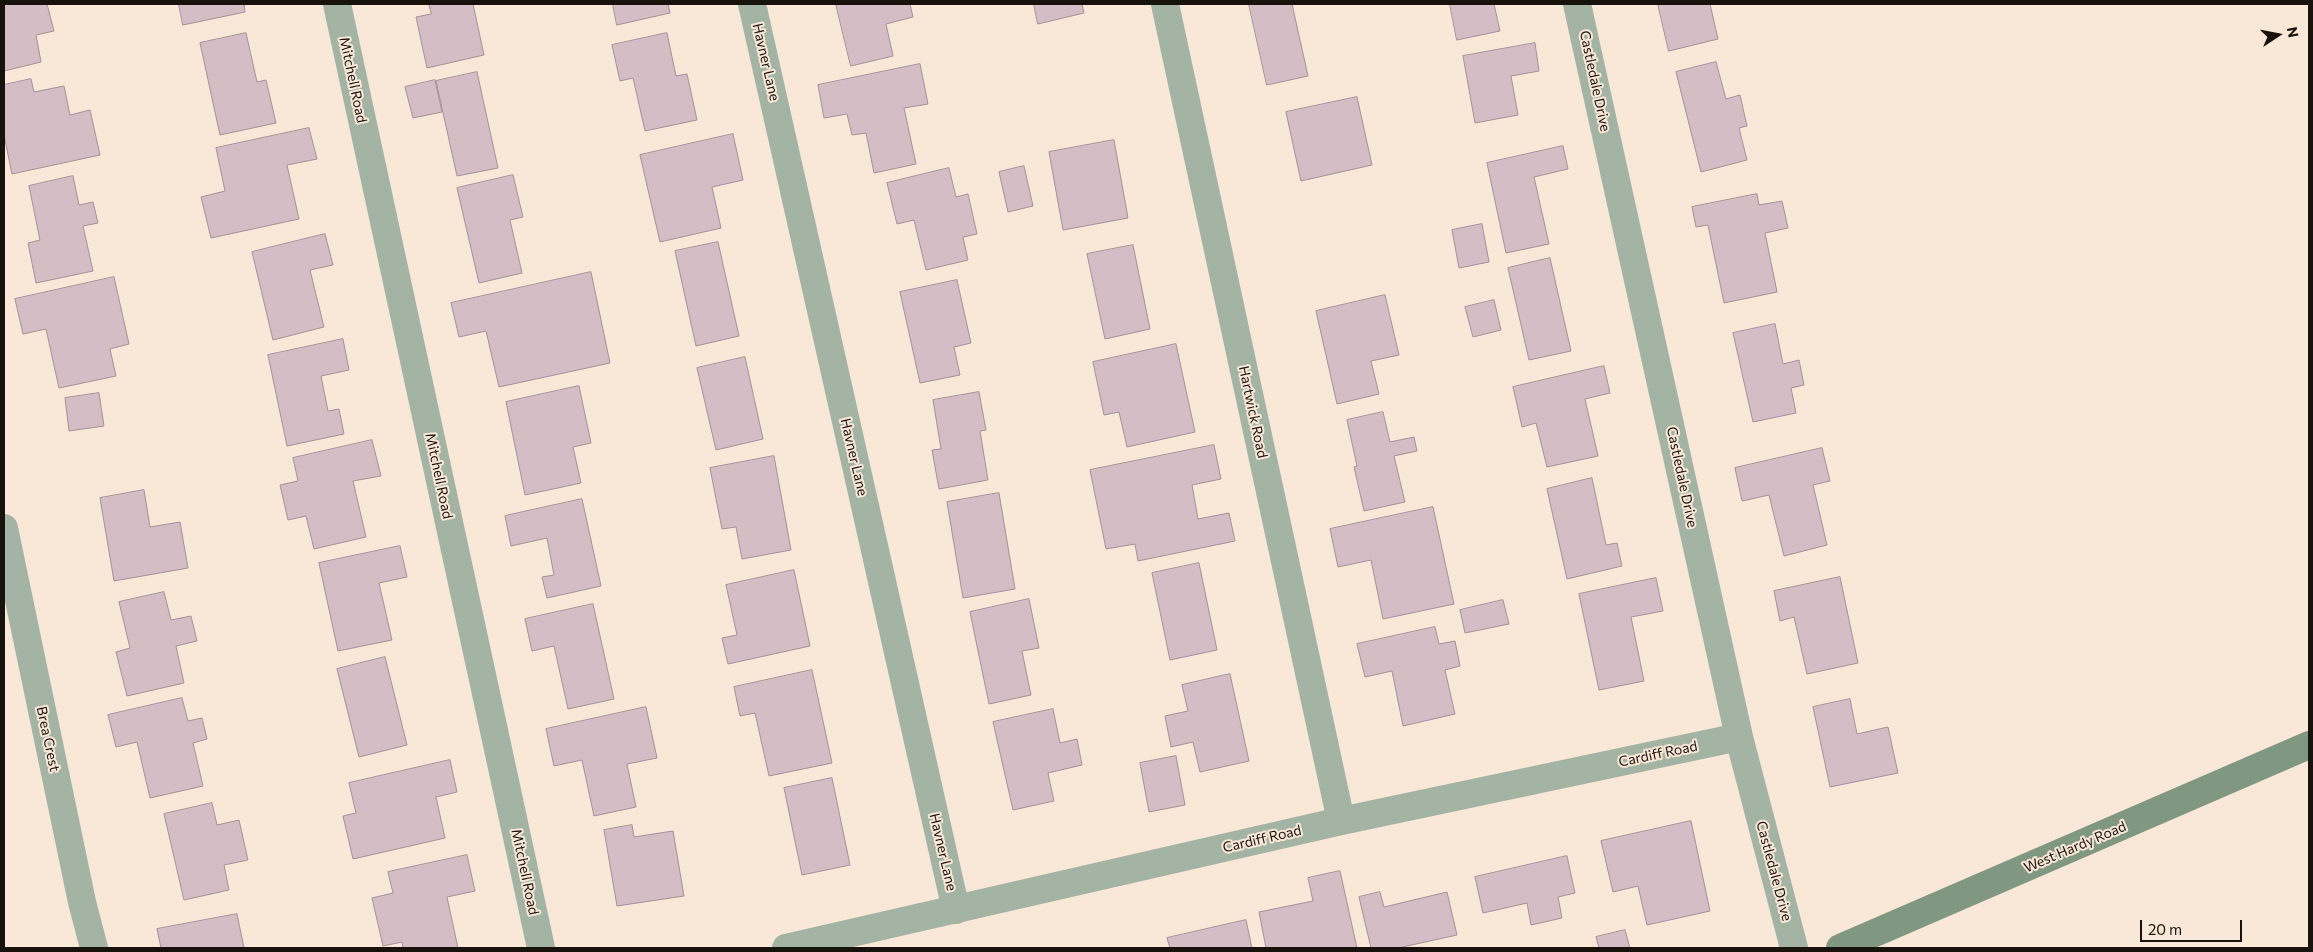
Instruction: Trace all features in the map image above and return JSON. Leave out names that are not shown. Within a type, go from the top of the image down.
[{"type":"main road","name":"West Hardy Road","points":[[1840,948],[2309,745]]},
{"type":"street","name":"Mitchell Road","points":[[337,4],[541,948]]},
{"type":"street","name":"Havner Lane","points":[[752,4],[956,910]]},
{"type":"street","name":"Hartwick Road","points":[[1165,4],[1341,821]]},
{"type":"street","name":"Castledale Drive","points":[[1577,4],[1739,738],[1794,948]]},
{"type":"street","name":"Brea Crest","points":[[4,528],[82,902],[94,948]]},
{"type":"street","name":"Cardiff Road","points":[[786,948],[1341,821],[1739,738]]},
{"type":"building","points":[[4,4],[47,4],[54,31],[36,35],[41,62],[4,71]]},
{"type":"building","points":[[179,4],[244,4],[245,12],[183,25]]},
{"type":"building","points":[[429,4],[473,4],[484,55],[427,68],[416,17],[431,14]]},
{"type":"building","points":[[613,4],[668,4],[670,13],[617,25]]},
{"type":"building","points":[[836,4],[910,4],[913,17],[886,24],[893,56],[851,66]]},
{"type":"building","points":[[1034,4],[1082,4],[1084,13],[1038,24]]},
{"type":"building","points":[[1249,4],[1292,4],[1308,76],[1267,85]]},
{"type":"building","points":[[1450,4],[1494,4],[1500,31],[1457,40]]},
{"type":"building","points":[[1658,4],[1710,4],[1718,39],[1669,51]]},
{"type":"building","points":[[246,33],[257,82],[266,80],[276,123],[220,135],[200,43]]},
{"type":"building","points":[[667,33],[676,76],[687,74],[697,120],[645,131],[633,78],[620,81],[612,45]]},
{"type":"building","points":[[1535,43],[1539,71],[1511,76],[1518,115],[1475,123],[1463,56]]},
{"type":"building","points":[[1716,62],[1726,99],[1740,95],[1747,126],[1739,128],[1747,160],[1701,172],[1676,72]]},
{"type":"building","points":[[920,64],[928,104],[904,108],[916,164],[874,173],[866,133],[852,135],[847,114],[824,118],[818,85]]},
{"type":"building","points":[[477,72],[498,168],[457,176],[436,81]]},
{"type":"building","points":[[31,79],[34,92],[64,86],[70,115],[90,110],[100,155],[12,174],[4,135],[4,85]]},
{"type":"building","points":[[435,80],[442,112],[413,118],[405,87]]},
{"type":"building","points":[[1357,97],[1372,165],[1301,181],[1286,112]]},
{"type":"building","points":[[309,128],[317,159],[287,165],[299,219],[211,238],[201,197],[225,191],[216,148]]},
{"type":"building","points":[[733,134],[743,180],[712,187],[721,228],[660,242],[640,155]]},
{"type":"building","points":[[1114,140],[1128,218],[1063,230],[1049,152]]},
{"type":"building","points":[[1563,146],[1568,169],[1534,177],[1549,244],[1506,253],[1487,163]]},
{"type":"building","points":[[1024,166],[1033,206],[1008,212],[999,172]]},
{"type":"building","points":[[949,168],[956,197],[968,194],[977,234],[963,237],[968,260],[926,270],[914,220],[897,224],[887,183]]},
{"type":"building","points":[[513,175],[523,217],[510,220],[522,273],[479,283],[457,188]]},
{"type":"building","points":[[73,176],[79,205],[93,202],[98,223],[83,226],[93,271],[36,283],[28,243],[40,240],[29,186]]},
{"type":"building","points":[[1757,194],[1759,205],[1782,201],[1788,228],[1765,233],[1777,292],[1724,303],[1708,225],[1696,227],[1692,207]]},
{"type":"building","points":[[1482,224],[1489,262],[1459,268],[1452,230]]},
{"type":"building","points":[[325,234],[333,265],[310,270],[324,327],[273,340],[252,252]]},
{"type":"building","points":[[718,242],[739,336],[696,346],[675,251]]},
{"type":"building","points":[[1133,245],[1150,329],[1105,339],[1087,254]]},
{"type":"building","points":[[1550,258],[1571,351],[1529,360],[1508,268]]},
{"type":"building","points":[[591,272],[610,363],[499,387],[486,331],[459,337],[451,303]]},
{"type":"building","points":[[114,277],[129,344],[110,349],[116,376],[59,388],[46,329],[23,334],[15,299]]},
{"type":"building","points":[[957,280],[971,343],[954,347],[960,375],[920,383],[900,292]]},
{"type":"building","points":[[1385,295],[1399,355],[1371,361],[1379,394],[1337,404],[1316,311]]},
{"type":"building","points":[[1494,300],[1501,330],[1473,337],[1465,307]]},
{"type":"building","points":[[1775,324],[1783,364],[1799,360],[1804,385],[1791,388],[1796,413],[1753,422],[1733,333]]},
{"type":"building","points":[[343,339],[349,370],[321,376],[328,411],[339,409],[344,434],[287,446],[268,355]]},
{"type":"building","points":[[1176,344],[1195,432],[1127,447],[1119,412],[1104,415],[1093,362]]},
{"type":"building","points":[[745,357],[763,439],[716,450],[697,368]]},
{"type":"building","points":[[1604,366],[1610,393],[1585,399],[1598,456],[1547,467],[1536,423],[1522,427],[1513,387]]},
{"type":"building","points":[[579,386],[591,443],[573,447],[581,483],[525,495],[506,402]]},
{"type":"building","points":[[979,392],[986,430],[980,431],[988,480],[939,489],[932,450],[941,449],[933,400]]},
{"type":"building","points":[[99,393],[104,426],[69,431],[65,398]]},
{"type":"building","points":[[1383,412],[1390,442],[1414,437],[1417,451],[1394,456],[1405,502],[1364,511],[1354,467],[1357,466],[1347,420]]},
{"type":"building","points":[[372,440],[381,476],[353,481],[366,537],[314,549],[306,516],[288,520],[280,485],[298,481],[293,458]]},
{"type":"building","points":[[1214,445],[1221,479],[1192,485],[1198,519],[1229,513],[1235,541],[1138,561],[1135,544],[1106,549],[1090,470]]},
{"type":"building","points":[[1822,448],[1830,481],[1813,485],[1827,545],[1784,556],[1769,495],[1742,501],[1735,468]]},
{"type":"building","points":[[774,456],[791,550],[742,559],[736,527],[722,529],[710,468]]},
{"type":"building","points":[[1592,478],[1606,545],[1617,543],[1622,566],[1567,579],[1547,489]]},
{"type":"building","points":[[144,490],[150,527],[180,522],[188,568],[114,581],[100,498]]},
{"type":"building","points":[[999,493],[1015,589],[963,598],[947,502]]},
{"type":"building","points":[[582,499],[601,586],[547,598],[542,577],[554,575],[547,538],[511,546],[505,516]]},
{"type":"building","points":[[1433,507],[1454,604],[1383,619],[1371,560],[1338,567],[1330,529]]},
{"type":"building","points":[[400,546],[407,577],[379,583],[392,640],[338,651],[319,563]]},
{"type":"building","points":[[1199,563],[1217,650],[1170,660],[1152,573]]},
{"type":"building","points":[[794,570],[810,646],[728,664],[722,638],[737,635],[726,585]]},
{"type":"building","points":[[1840,577],[1858,663],[1807,674],[1794,617],[1780,621],[1774,591]]},
{"type":"building","points":[[1656,578],[1663,611],[1631,617],[1644,681],[1599,690],[1579,594]]},
{"type":"building","points":[[164,592],[171,620],[191,616],[197,641],[176,646],[184,683],[127,696],[116,652],[130,648],[119,602]]},
{"type":"building","points":[[1029,599],[1039,648],[1022,651],[1031,695],[989,704],[970,612]]},
{"type":"building","points":[[1503,600],[1509,624],[1465,633],[1460,610]]},
{"type":"building","points":[[593,604],[614,699],[568,709],[554,646],[532,651],[525,619]]},
{"type":"building","points":[[1435,627],[1439,644],[1455,641],[1460,666],[1445,670],[1455,714],[1403,726],[1392,671],[1365,677],[1357,644]]},
{"type":"building","points":[[385,657],[407,745],[359,757],[337,669]]},
{"type":"building","points":[[812,670],[832,763],[769,776],[755,713],[740,716],[734,687]]},
{"type":"building","points":[[1230,674],[1249,761],[1200,772],[1193,742],[1171,747],[1165,716],[1188,711],[1182,685]]},
{"type":"building","points":[[182,698],[188,721],[202,718],[207,739],[193,743],[203,786],[150,798],[137,742],[116,747],[108,715]]},
{"type":"building","points":[[1850,699],[1857,734],[1888,727],[1898,773],[1830,787],[1813,707]]},
{"type":"building","points":[[646,707],[657,758],[627,764],[636,807],[594,816],[582,760],[554,766],[546,729]]},
{"type":"building","points":[[1053,709],[1060,743],[1077,739],[1082,765],[1048,773],[1054,801],[1013,810],[993,722]]},
{"type":"building","points":[[1176,756],[1185,805],[1149,812],[1140,763]]},
{"type":"building","points":[[450,760],[457,792],[436,797],[445,838],[353,859],[343,816],[356,813],[349,783]]},
{"type":"building","points":[[832,778],[850,865],[802,875],[784,788]]},
{"type":"building","points":[[212,803],[217,825],[239,820],[248,860],[224,865],[229,890],[184,900],[164,814]]},
{"type":"building","points":[[1691,821],[1710,911],[1647,925],[1638,886],[1613,892],[1601,841]]},
{"type":"building","points":[[632,825],[634,837],[673,831],[684,896],[617,906],[604,830]]},
{"type":"building","points":[[467,855],[475,891],[447,897],[458,948],[403,948],[402,942],[383,946],[372,898],[393,893],[388,872]]},
{"type":"building","points":[[1567,856],[1575,893],[1558,897],[1562,918],[1531,925],[1527,903],[1483,913],[1475,877]]},
{"type":"building","points":[[1340,871],[1357,948],[1266,948],[1259,912],[1313,901],[1308,878]]},
{"type":"building","points":[[1380,892],[1384,907],[1447,892],[1457,935],[1398,948],[1371,948],[1359,897]]},
{"type":"building","points":[[237,914],[244,948],[161,948],[157,929]]},
{"type":"building","points":[[1246,920],[1252,948],[1170,948],[1167,938]]},
{"type":"building","points":[[1625,930],[1630,948],[1599,948],[1596,937]]}]
